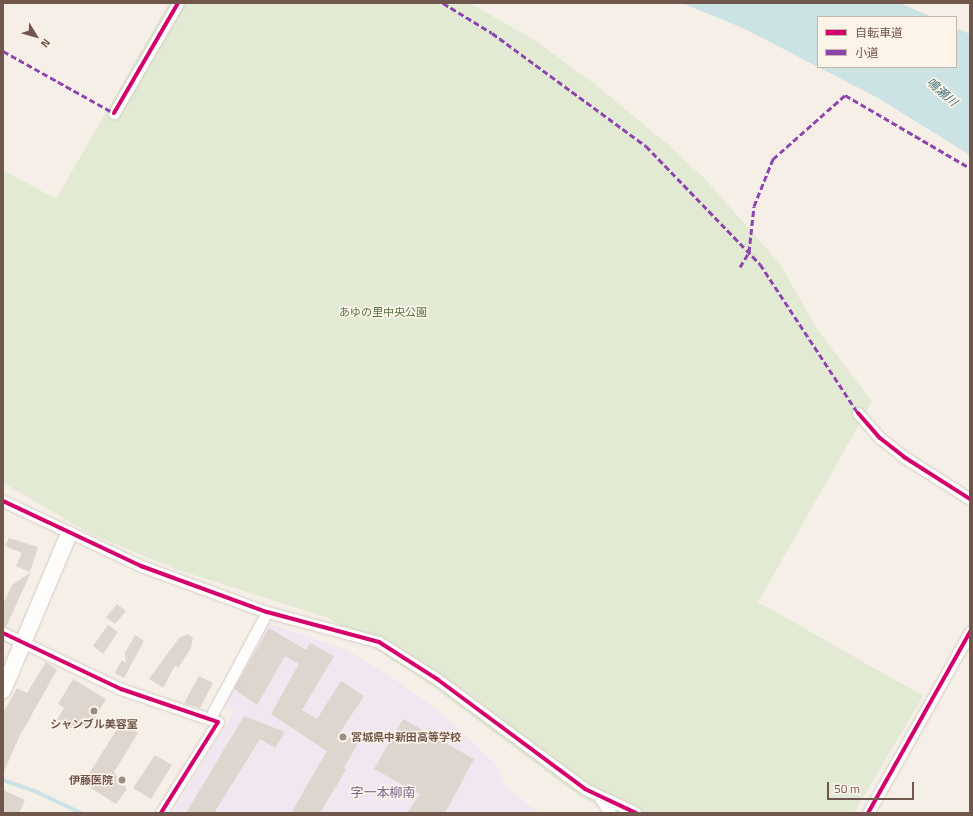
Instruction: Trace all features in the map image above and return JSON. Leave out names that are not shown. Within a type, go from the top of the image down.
[{"type":"street","points":[[114,113],[178,3]]},
{"type":"street","points":[[858,413],[880,438],[904,457],[970,499]]},
{"type":"street","points":[[3,501],[69,534],[141,566],[267,612],[379,642],[406,657],[600,798],[636,813]]},
{"type":"street","points":[[3,690],[26,642],[69,534]]},
{"type":"street","points":[[210,718],[267,612]]},
{"type":"street","points":[[868,813],[970,632]]},
{"type":"street","points":[[3,633],[26,642],[121,689],[210,718],[218,722],[161,813]]},
{"type":"street","points":[[600,798],[610,813]]},
{"type":"shaded area","name":"宮城県中新田高等学校","points":[[267,623],[346,649],[391,677],[439,711],[495,763],[507,788],[539,813],[172,813],[234,711],[223,702]]},
{"type":"green space","name":"あゆの里中央公園","points":[[169,3],[470,3],[534,40],[596,85],[666,143],[705,179],[780,264],[817,329],[872,402],[758,602],[923,696],[854,813],[609,813],[575,793],[429,684],[328,618],[175,569],[91,534],[3,483],[3,170],[56,199]]},
{"type":"water","points":[[682,3],[900,3],[930,16],[817,16],[817,66],[745,29]]},
{"type":"water","name":"鳴瀬川","points":[[957,28],[970,34],[970,155],[878,98],[820,68],[957,68]]},
{"type":"building","points":[[9,538],[38,547],[30,572],[16,566],[22,553],[5,546]]},
{"type":"building","points":[[31,572],[6,627],[3,626],[3,604],[12,585]]},
{"type":"building","points":[[117,604],[126,611],[115,624],[106,617]]},
{"type":"building","points":[[108,625],[118,632],[103,654],[93,646]]},
{"type":"building","points":[[269,628],[306,650],[310,643],[334,656],[302,710],[317,719],[341,681],[364,696],[340,732],[358,743],[344,768],[346,770],[320,813],[291,813],[327,751],[271,714],[299,664],[285,656],[257,705],[234,689]]},
{"type":"building","points":[[188,634],[193,638],[191,648],[178,668],[175,666],[163,688],[149,679],[179,638]]},
{"type":"building","points":[[135,635],[144,641],[124,678],[115,673],[122,660],[126,663],[125,653]]},
{"type":"building","points":[[46,662],[57,670],[19,737],[3,774],[3,713],[17,688],[27,693]]},
{"type":"building","points":[[199,676],[213,683],[200,708],[184,703]]},
{"type":"building","points":[[73,679],[106,699],[90,726],[70,728],[57,720],[64,708],[58,704]]},
{"type":"building","points":[[244,716],[285,732],[275,748],[260,739],[214,813],[186,813]]},
{"type":"building","points":[[403,719],[474,759],[445,813],[407,813],[420,794],[374,769]]},
{"type":"building","points":[[121,723],[138,733],[114,772],[127,789],[116,804],[83,783]]},
{"type":"building","points":[[155,755],[172,765],[151,799],[133,788]]},
{"type":"building","points":[[3,790],[25,800],[19,813],[3,813]]},
{"type":"waterway","points":[[3,780],[37,792],[81,813]]},
{"type":"marked path","points":[[443,3],[492,33],[646,146],[760,264],[858,413]]},
{"type":"marked path","points":[[3,51],[114,113]]},
{"type":"marked path","points":[[740,267],[749,252],[754,206],[773,159],[845,95],[970,168]]},
{"type":"cycle path","points":[[114,113],[178,3]]},
{"type":"cycle path","points":[[858,413],[880,438],[904,457],[970,499]]},
{"type":"cycle path","points":[[3,501],[141,566],[267,612],[379,642],[437,679],[585,789],[636,813]]},
{"type":"cycle path","points":[[868,813],[970,632]]},
{"type":"cycle path","points":[[3,633],[121,689],[218,722],[161,813]]},
{"type":"place","name":"シャンブル美容室","points":[[94,711]]},
{"type":"place","name":"宮城県中新田高等学校","points":[[343,737]]},
{"type":"place","name":"伊藤医院","points":[[122,780]]},
{"type":"district","name":"字一本柳南","points":[[383,792]]}]
